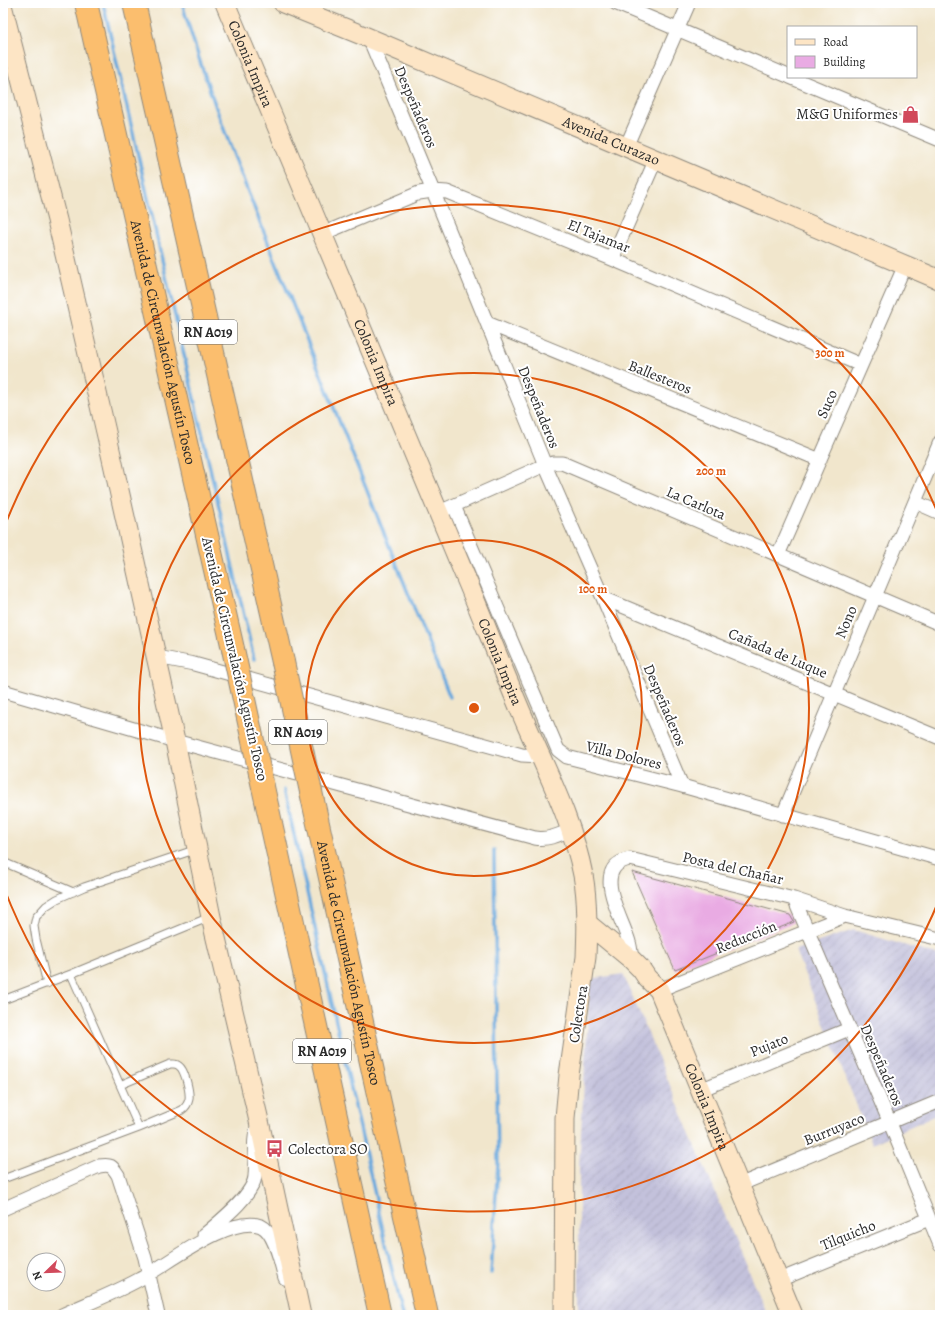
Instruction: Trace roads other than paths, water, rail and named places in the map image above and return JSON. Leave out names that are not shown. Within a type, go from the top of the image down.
[{"type":"highway","points":[[82,3],[96,45]]},
{"type":"highway","name":"Avenida de Circunvalación Agustín Tosco","points":[[86,3],[233,649],[380,1315]]},
{"type":"highway","name":"Avenida de Circunvalación Agustín Tosco","points":[[134,3],[283,662],[427,1315]]},
{"type":"highway","points":[[396,1173],[436,1298],[440,1315]]},
{"type":"street","name":"Colonia Impira","points":[[225,3],[322,234],[446,509],[526,724]]},
{"type":"street","name":"Avenida Curazao","points":[[283,3],[626,146],[940,280]]},
{"type":"street","points":[[615,3],[787,75]]},
{"type":"street","points":[[626,146],[689,3]]},
{"type":"street","points":[[3,9],[57,220],[157,657],[211,917],[259,1121],[263,1175],[277,1234],[301,1312]]},
{"type":"street","name":"Despeñaderos","points":[[369,38],[433,190],[545,465],[682,786]]},
{"type":"street","points":[[794,78],[940,140]]},
{"type":"street","points":[[612,259],[656,159]]},
{"type":"street","name":"El Tajamar","points":[[322,234],[419,194],[433,190],[447,192],[612,259],[861,365]]},
{"type":"street","name":"Suco","points":[[778,555],[905,265]]},
{"type":"street","name":"Ballesteros","points":[[487,323],[820,460]]},
{"type":"street","name":"Nono","points":[[783,815],[940,442]]},
{"type":"street","name":"La Carlota","points":[[446,509],[545,465],[562,463],[940,624]]},
{"type":"street","points":[[914,502],[940,513]]},
{"type":"street","name":"Villa Dolores","points":[[446,509],[558,750],[567,757],[682,786],[940,859]]},
{"type":"street","name":"Cañada de Luque","points":[[603,598],[940,738]]},
{"type":"street","points":[[157,657],[194,664],[522,755],[540,756]]},
{"type":"street","points":[[3,691],[175,741],[535,838],[556,836],[570,830]]},
{"type":"street","name":"Colectora","points":[[526,724],[560,800],[570,830],[582,874],[587,923],[586,957],[565,1110],[564,1315]]},
{"type":"street","name":"Posta del Chañar","points":[[632,960],[629,942],[610,889],[612,870],[623,861],[630,860],[794,899],[845,916],[940,939]]},
{"type":"street","name":"Despeñaderos","points":[[794,899],[890,1123],[940,1245]]},
{"type":"street","name":"Reducción","points":[[659,990],[845,916]]},
{"type":"street","name":"Colonia Impira","points":[[587,923],[632,960],[659,990],[793,1315]]},
{"type":"street","name":"Pujato","points":[[700,1090],[849,1029]]},
{"type":"street","name":"Burruyaco","points":[[740,1186],[940,1101]]},
{"type":"street","points":[[3,1209],[100,1166],[107,1165],[113,1167],[118,1175],[145,1258],[158,1315]]},
{"type":"street","points":[[191,1247],[240,1202],[263,1175]]},
{"type":"street","name":"Tilquicho","points":[[778,1280],[930,1219]]},
{"type":"street","points":[[62,1315],[149,1274],[191,1247],[231,1227],[241,1225],[260,1226],[277,1234]]},
{"type":"lane","points":[[47,984],[34,926],[36,917],[46,906],[57,899],[84,887],[197,849]]},
{"type":"lane","points":[[3,862],[73,892]]},
{"type":"lane","points":[[3,1000],[47,984],[211,917]]},
{"type":"lane","points":[[71,974],[138,1128]]},
{"type":"lane","points":[[3,1178],[138,1128],[182,1110],[189,1100],[189,1092],[183,1072],[181,1067],[176,1064],[170,1064],[120,1085]]},
{"type":"waterway","points":[[103,3],[254,659]]},
{"type":"waterway","points":[[182,3],[204,74],[242,177],[450,697]]},
{"type":"waterway","points":[[284,790],[402,1315]]},
{"type":"waterway","points":[[491,1273],[498,1163],[494,850]]},
{"type":"place","name":"M&G Uniformes","points":[[911,114]]},
{"type":"place","name":"Colectora SO","points":[[275,1149]]}]
